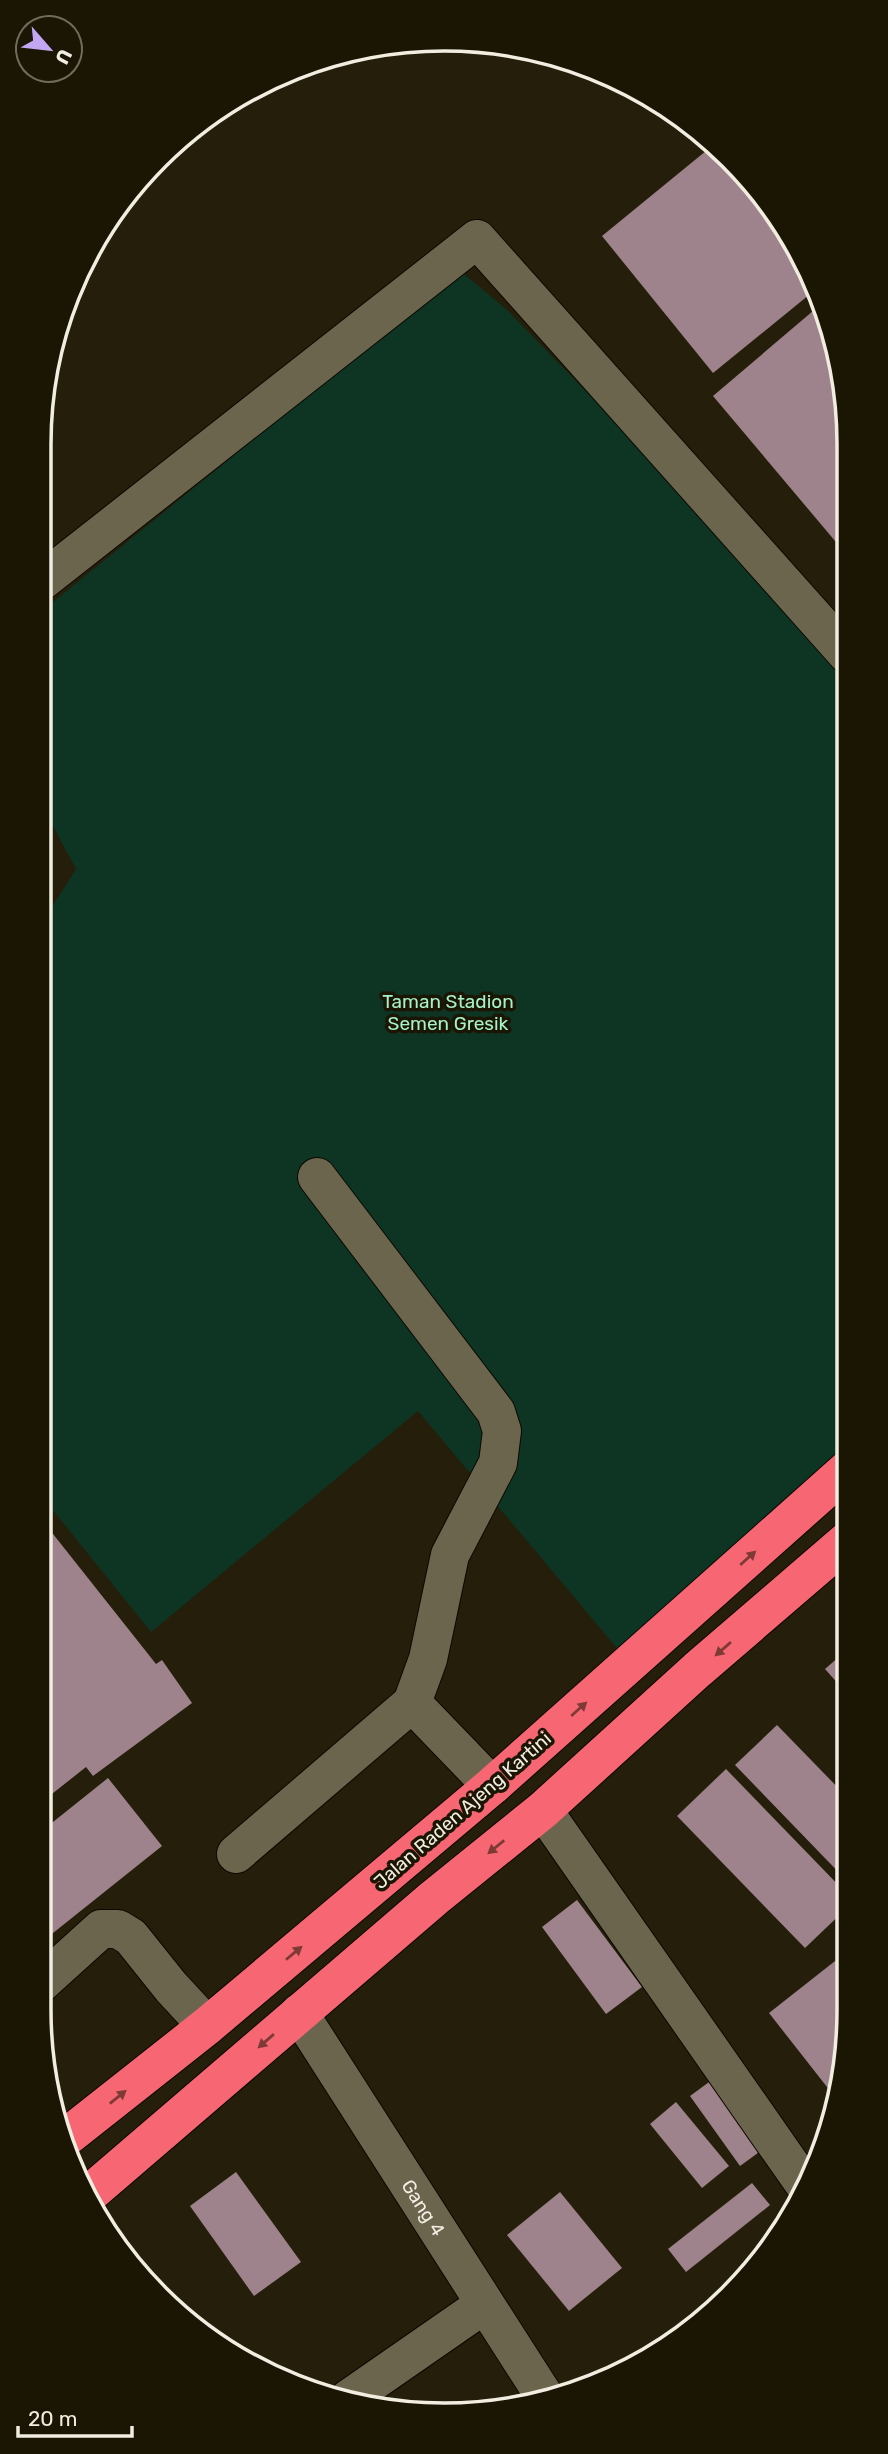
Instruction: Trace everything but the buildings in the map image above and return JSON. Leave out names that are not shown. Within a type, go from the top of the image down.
[{"type":"highway","name":"Jalan Raden Ajeng Kartini","points":[[71,2133],[207,2026],[492,1786],[837,1479]]},
{"type":"highway","points":[[94,2190],[299,2013],[542,1810],[837,1550]]},
{"type":"street","points":[[51,574],[477,239],[837,644]]},
{"type":"street","points":[[236,1854],[412,1703],[428,1659],[450,1555],[498,1462],[502,1431],[496,1412],[317,1177]]},
{"type":"street","points":[[412,1703],[492,1786]]},
{"type":"street","points":[[542,1810],[800,2178]]},
{"type":"street","points":[[51,1974],[101,1929],[118,1929],[131,1937],[207,2026]]},
{"type":"street","name":"Gang 4","points":[[299,2013],[541,2391]]},
{"type":"street","points":[[356,2393],[485,2304]]},
{"type":"green space","name":"Taman Stadion Semen Gresik","points":[[464,274],[506,309],[837,650],[837,1475],[626,1659],[418,1411],[151,1632],[51,1508],[51,908],[76,869],[51,822],[51,605],[421,304]]}]
